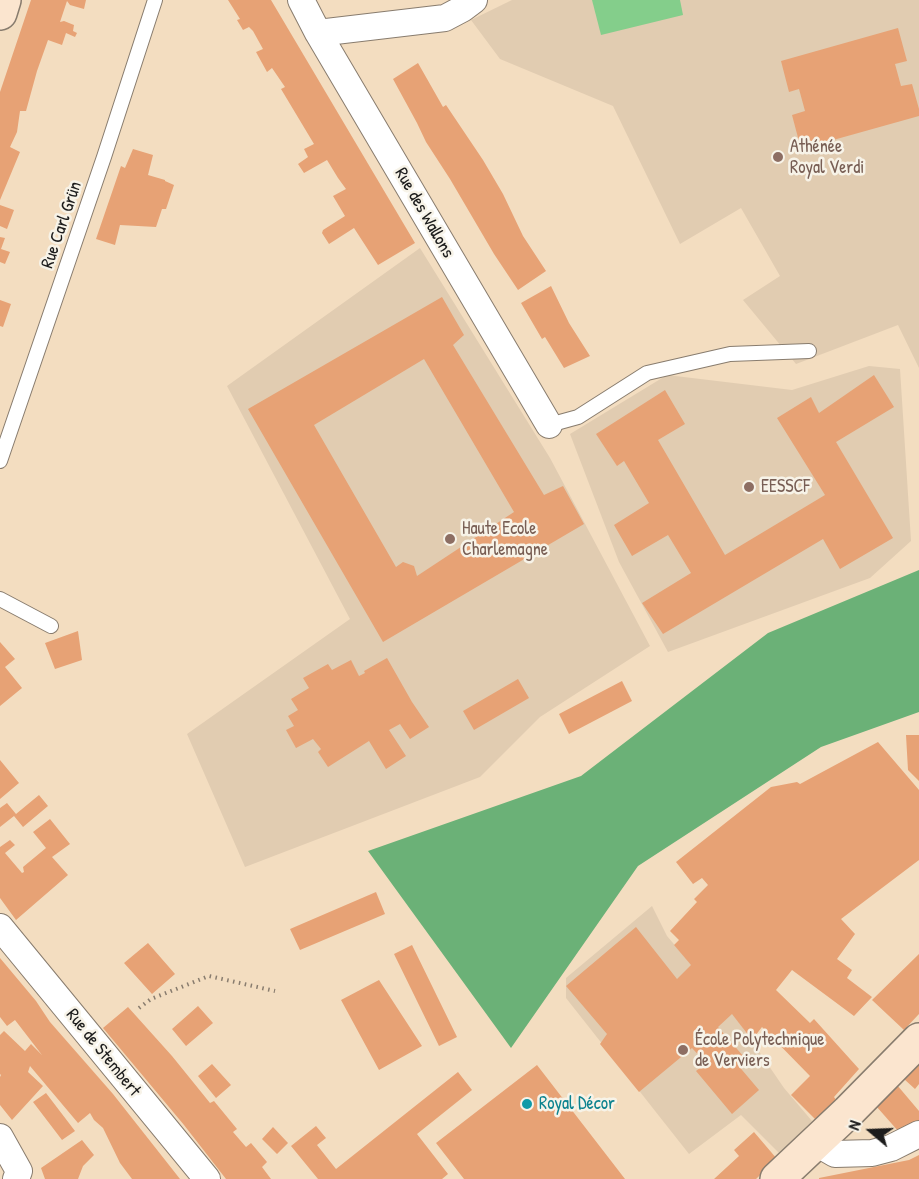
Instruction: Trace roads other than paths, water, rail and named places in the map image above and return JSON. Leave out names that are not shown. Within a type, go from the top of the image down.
[{"type":"main road","points":[[0,13],[4,0]]},
{"type":"main road","points":[[777,1179],[919,1040]]},
{"type":"street","name":"Rue des Wallons","points":[[301,0],[318,33],[549,425]]},
{"type":"street","points":[[318,33],[445,18],[474,0]]},
{"type":"street","name":"Rue de Stembert","points":[[0,927],[207,1179]]},
{"type":"street","points":[[816,1143],[835,1154],[872,1153],[891,1148],[919,1134]]},
{"type":"street","points":[[0,1137],[19,1171],[16,1179]]},
{"type":"lane","name":"Rue Carl Grün","points":[[0,461],[155,0]]},
{"type":"lane","points":[[549,425],[578,417],[647,373],[730,354],[809,351]]},
{"type":"lane","points":[[0,599],[51,626]]},
{"type":"place","name":"Athénée Royal Verdi","points":[[778,157]]},
{"type":"place","name":"EESSCF","points":[[749,487]]},
{"type":"place","name":"Haute Ecole Charlemagne","points":[[450,539]]},
{"type":"place","name":"École Polytechnique de Verviers","points":[[683,1050]]},
{"type":"place","name":"Royal Décor","points":[[527,1104]]}]
